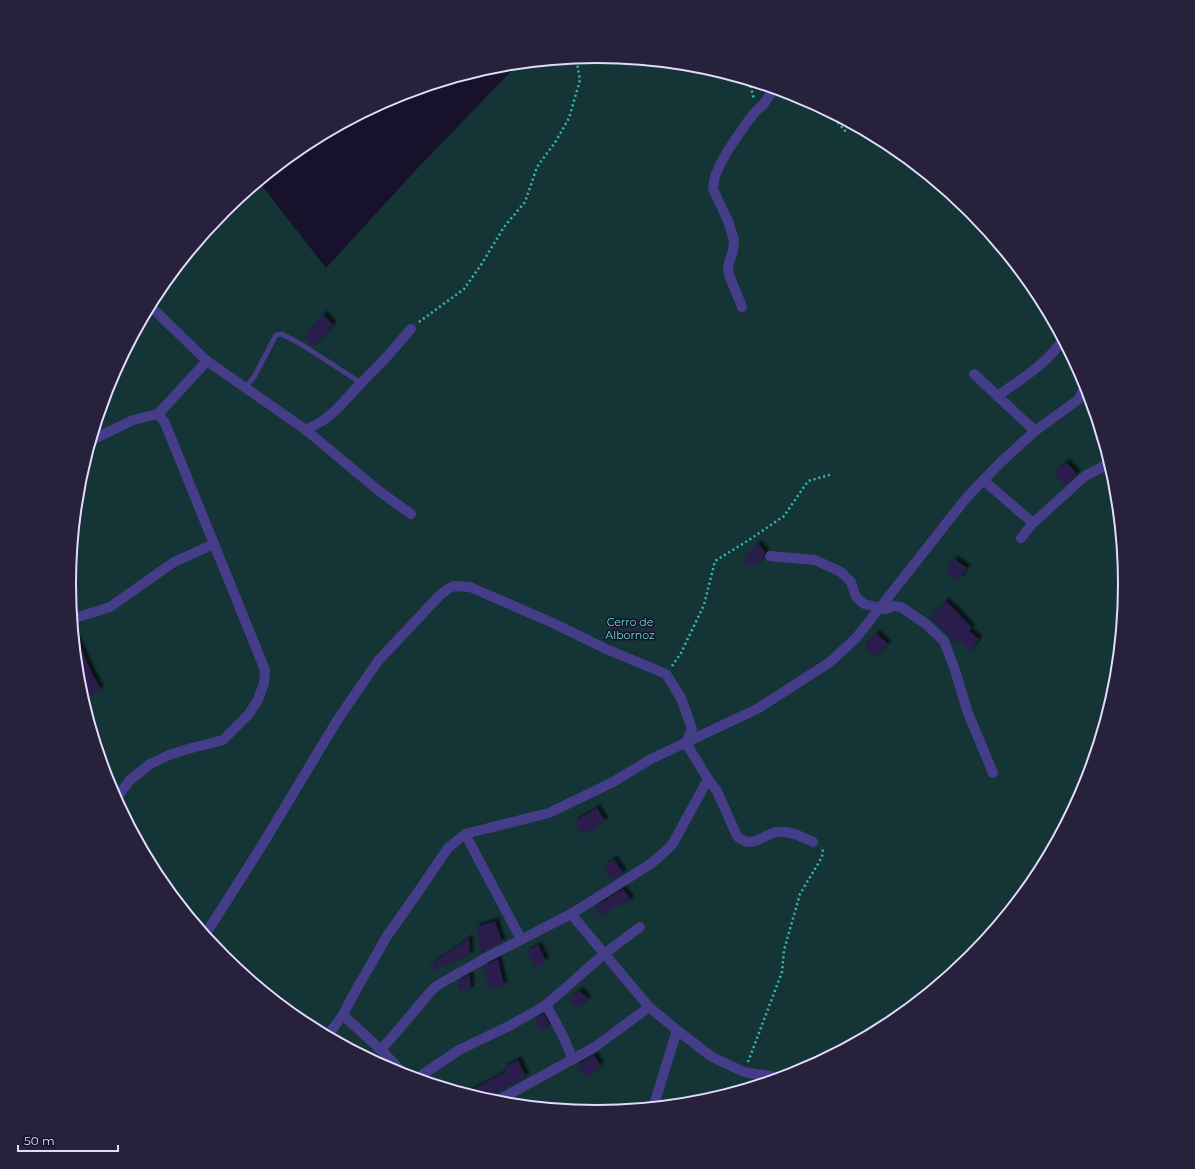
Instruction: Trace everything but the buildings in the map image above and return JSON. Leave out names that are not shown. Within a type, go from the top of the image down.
[{"type":"street","points":[[742,307],[728,266],[733,251],[734,240],[728,221],[713,189],[715,176],[721,163],[748,121],[772,93]]},
{"type":"street","points":[[154,310],[207,361],[306,430],[379,491],[411,514]]},
{"type":"street","points":[[306,430],[324,420],[336,410],[411,329]]},
{"type":"street","points":[[997,396],[1039,367],[1060,344]]},
{"type":"street","points":[[98,437],[133,420],[158,414],[207,361]]},
{"type":"street","points":[[974,374],[1035,431]]},
{"type":"street","points":[[330,1032],[343,1015],[386,936],[448,848],[465,834],[549,813],[613,782],[651,759],[759,708],[830,662],[856,638],[881,608],[967,497],[1000,463],[1035,431],[1078,399],[1082,392]]},
{"type":"street","points":[[120,793],[130,781],[150,764],[169,754],[222,740],[248,715],[258,700],[264,683],[265,670],[165,423],[158,414]]},
{"type":"street","points":[[1021,538],[1033,523],[1085,476],[1105,466]]},
{"type":"street","points":[[983,480],[1033,523]]},
{"type":"street","points":[[77,617],[110,607],[174,562],[214,544]]},
{"type":"street","points":[[770,556],[815,560],[841,572],[851,582],[856,597],[864,604],[881,608],[894,606],[901,607],[926,624],[944,641],[955,670],[968,713],[992,773]]},
{"type":"street","points":[[208,931],[261,847],[338,719],[378,661],[440,595],[454,586],[470,587],[555,624],[606,649],[666,674],[681,698],[692,729],[686,743]]},
{"type":"street","points":[[686,743],[717,792],[737,836],[742,840],[748,843],[777,832],[792,833],[813,842]]},
{"type":"street","points":[[381,1050],[427,995],[438,985],[521,939],[571,914],[652,863],[672,845],[708,779]]},
{"type":"street","points":[[465,834],[521,939]]},
{"type":"street","points":[[571,914],[649,1007],[677,1030],[712,1057],[744,1072],[770,1076]]},
{"type":"street","points":[[422,1075],[459,1050],[509,1026],[546,1005],[604,954],[640,927]]},
{"type":"street","points":[[546,1005],[561,1032],[573,1059]]},
{"type":"street","points":[[503,1097],[595,1047],[649,1007]]},
{"type":"street","points":[[343,1015],[395,1065]]},
{"type":"street","points":[[655,1103],[677,1030]]},
{"type":"lane","points":[[246,387],[254,377],[276,335],[282,334],[304,346],[361,383]]},
{"type":"path","points":[[411,329],[464,289],[481,265],[504,227],[525,202],[537,167],[556,141],[570,118],[580,80],[577,64]]},
{"type":"path","points":[[751,87],[754,99],[763,105]]},
{"type":"path","points":[[837,122],[846,132]]},
{"type":"path","points":[[666,674],[681,652],[704,605],[716,561],[784,516],[808,482],[833,474]]},
{"type":"path","points":[[744,1072],[782,972],[784,950],[800,894],[822,856],[824,840],[813,842]]},
{"type":"green space","name":"Cerro de Albornoz","points":[[563,64],[632,64],[666,67],[699,73],[765,91],[828,117],[858,133],[887,151],[941,192],[990,241],[1011,267],[1049,324],[1079,385],[1091,417],[1109,483],[1115,516],[1119,584],[1115,653],[1109,686],[1091,752],[1079,784],[1049,845],[1031,874],[990,928],[966,953],[941,977],[887,1018],[828,1052],[797,1066],[765,1078],[699,1096],[666,1102],[598,1106],[529,1102],[496,1096],[430,1078],[398,1066],[337,1036],[308,1018],[254,977],[229,953],[205,928],[164,874],[130,815],[116,784],[94,719],[80,653],[77,619],[77,550],[80,516],[94,450],[116,385],[130,354],[164,295],[184,267],[205,241],[262,186],[326,268],[414,172],[512,70]]}]
